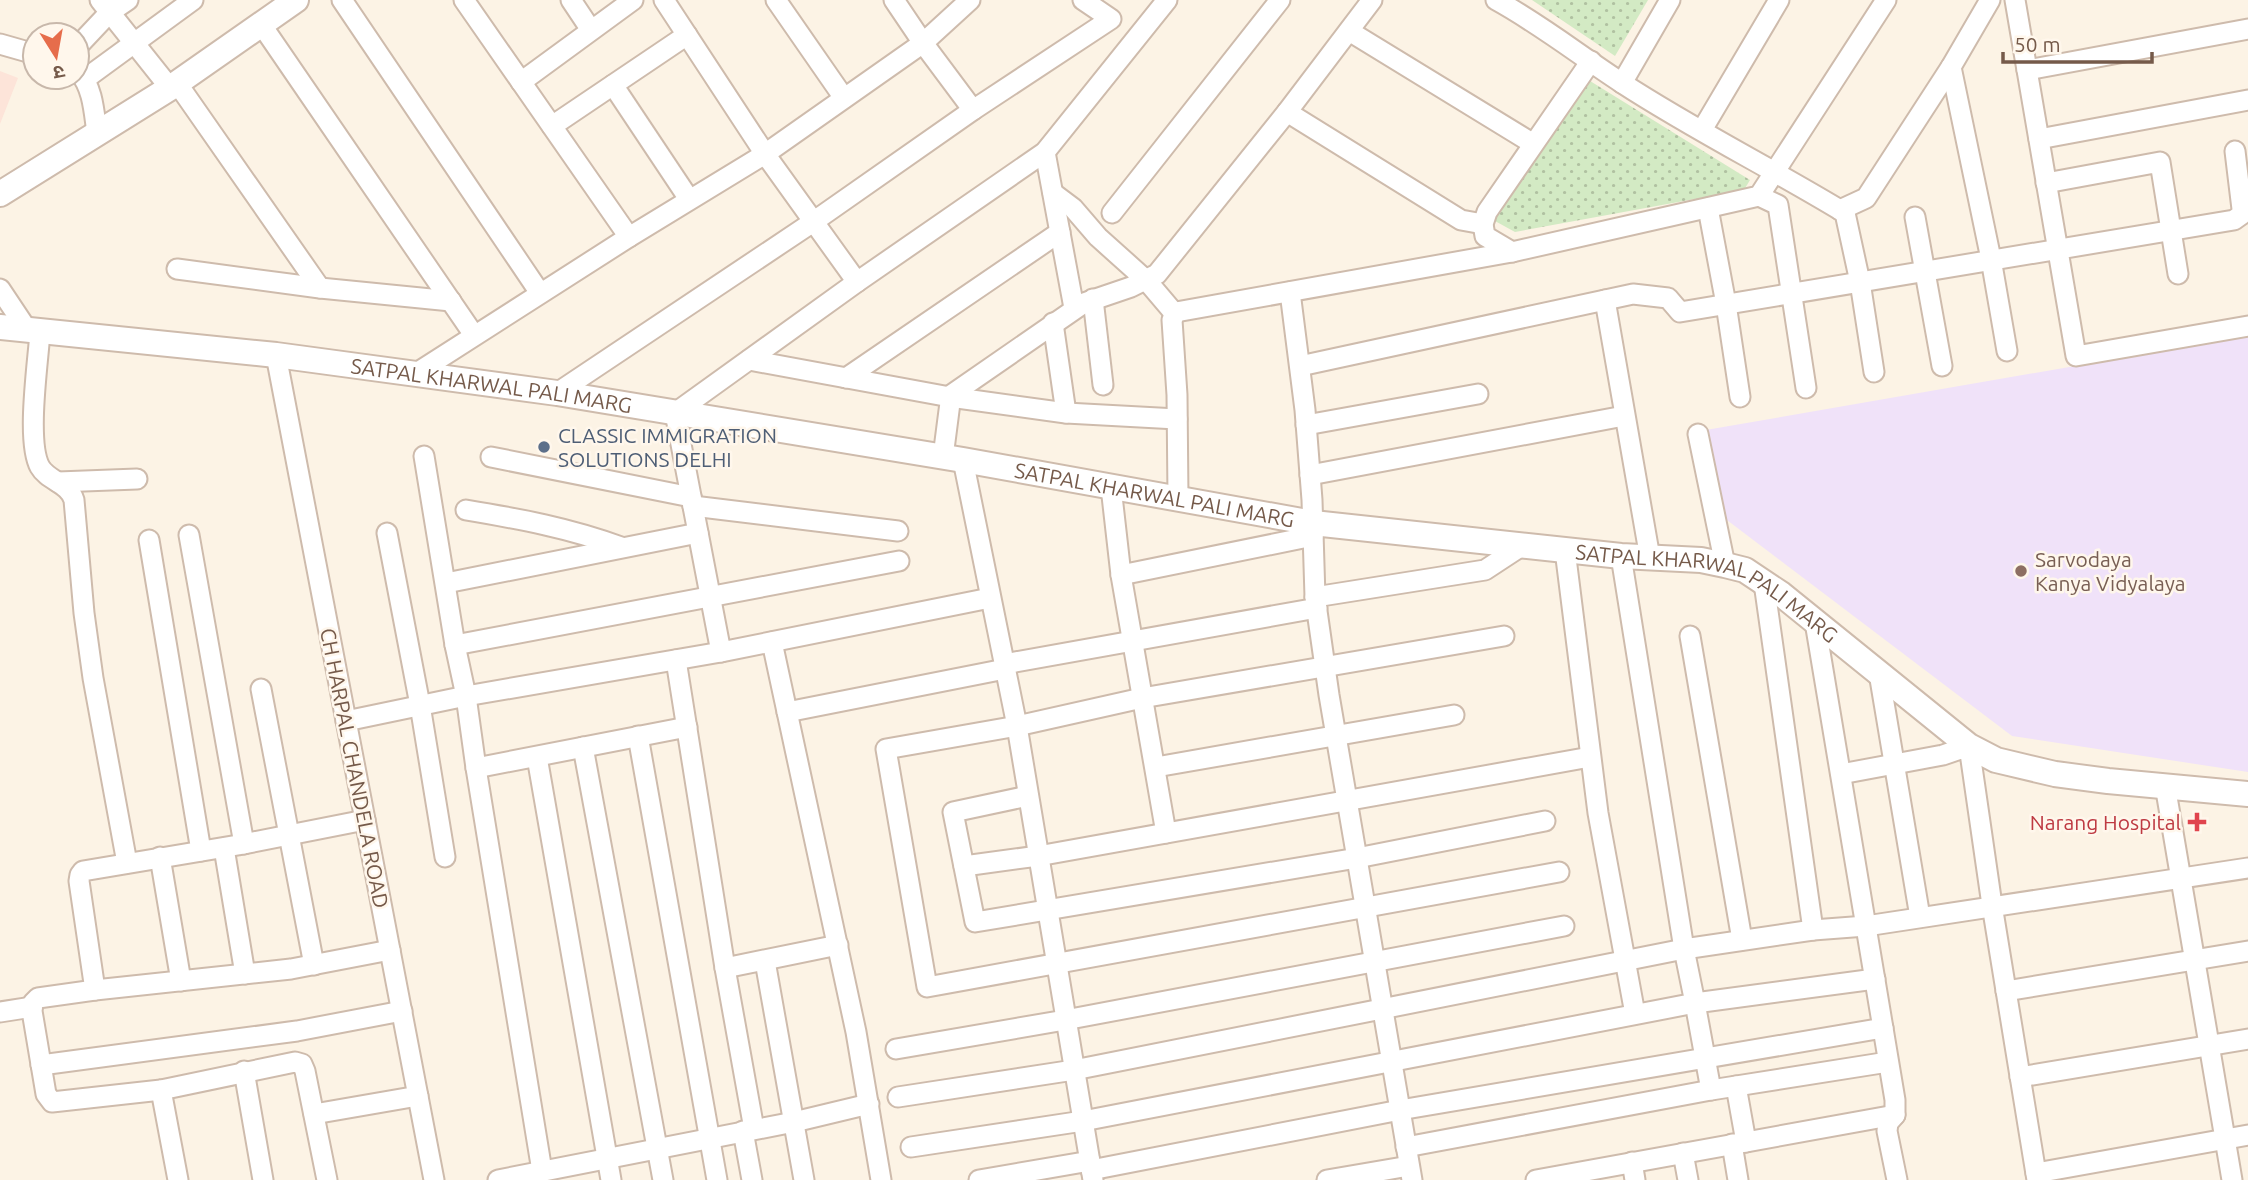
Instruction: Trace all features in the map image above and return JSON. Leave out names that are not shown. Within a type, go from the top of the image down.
[{"type":"street","points":[[91,27],[105,7],[128,0]]},
{"type":"street","points":[[91,69],[194,0]]},
{"type":"street","points":[[0,194],[174,86],[296,0]]},
{"type":"street","points":[[342,0],[540,293]]},
{"type":"street","points":[[464,0],[628,237]]},
{"type":"street","points":[[571,0],[591,30]]},
{"type":"street","points":[[521,82],[633,0]]},
{"type":"street","points":[[664,0],[765,154],[857,282]]},
{"type":"street","points":[[776,0],[844,99]]},
{"type":"street","points":[[894,0],[973,110]]},
{"type":"street","points":[[415,374],[628,237],[765,154],[923,43],[970,0]]},
{"type":"street","points":[[557,393],[1111,19],[1083,0]]},
{"type":"street","points":[[720,652],[675,413],[857,282],[1045,152],[1167,0]]},
{"type":"street","points":[[1112,213],[1280,0]]},
{"type":"street","points":[[1091,1170],[1017,726],[990,598],[953,458],[950,397],[1074,308],[1147,281],[1157,274],[1287,112],[1372,0]]},
{"type":"street","points":[[1496,0],[1528,18],[1622,83],[1845,213],[1860,282],[1874,372]]},
{"type":"street","points":[[1622,83],[1670,0]]},
{"type":"street","points":[[1702,130],[1779,0]]},
{"type":"street","points":[[1759,196],[1886,0]]},
{"type":"street","points":[[1840,210],[1866,198],[1951,67],[1990,0]]},
{"type":"street","points":[[2015,0],[2077,356],[2248,327]]},
{"type":"street","points":[[105,7],[132,43],[174,86],[320,288]]},
{"type":"street","points":[[261,24],[474,335]]},
{"type":"street","points":[[2027,70],[2248,29]]},
{"type":"street","points":[[1349,31],[1532,143]]},
{"type":"street","points":[[552,126],[687,35]]},
{"type":"street","points":[[0,44],[21,50]]},
{"type":"street","points":[[1512,251],[1485,236],[1483,224],[1487,212],[1591,61]]},
{"type":"street","points":[[1951,67],[1991,259],[2007,351]]},
{"type":"street","points":[[613,85],[689,199]]},
{"type":"street","points":[[88,91],[97,133]]},
{"type":"street","points":[[2039,139],[2248,100]]},
{"type":"street","points":[[1287,112],[1461,220],[1483,224]]},
{"type":"street","points":[[1300,366],[1633,294],[1668,298],[1680,312],[2234,220],[2241,215],[2235,151]]},
{"type":"street","points":[[1045,152],[1074,308]]},
{"type":"street","points":[[2046,183],[2160,162],[2178,274]]},
{"type":"street","points":[[1053,193],[1073,208],[1098,237],[1147,281],[1175,314]]},
{"type":"street","points":[[1178,498],[1177,396],[1172,320],[1177,312],[1512,251],[1759,196],[1778,205],[1807,388]]},
{"type":"street","points":[[1707,208],[1726,304],[1740,397]]},
{"type":"street","points":[[1915,217],[1942,366]]},
{"type":"street","points":[[846,378],[1060,232]]},
{"type":"street","points":[[177,270],[451,301]]},
{"type":"street","points":[[0,289],[34,331],[34,444],[41,469],[69,489],[74,500],[93,678],[127,863]]},
{"type":"street","points":[[1290,292],[1306,425],[1316,602],[1409,1164]]},
{"type":"street","points":[[1093,299],[1103,385]]},
{"type":"street","points":[[1605,300],[1650,558]]},
{"type":"street","points":[[1053,323],[1066,413]]},
{"type":"street","name":"SATPAL KHARWAL PALI MARG","points":[[0,327],[276,355],[557,393],[1178,498],[1313,530],[1523,545],[1621,556],[1702,560],[1745,570],[1815,622],[1969,746],[1996,760],[2019,767],[2108,781],[2248,794]]},
{"type":"street","name":"CH HARPAL CHANDELA ROAD","points":[[276,355],[434,1180]]},
{"type":"street","points":[[748,360],[950,397],[1066,413],[1177,419]]},
{"type":"street","points":[[1306,425],[1478,394]]},
{"type":"street","points":[[1310,475],[1624,416]]},
{"type":"street","points":[[1698,434],[1725,565]]},
{"type":"street","points":[[424,456],[455,645],[467,696],[476,768],[551,1173]]},
{"type":"street","points":[[491,457],[692,501],[898,531]]},
{"type":"street","points":[[58,482],[138,479]]},
{"type":"street","points":[[1111,487],[1121,575],[1166,833]]},
{"type":"street","points":[[466,510],[555,526],[622,547]]},
{"type":"street","points":[[1121,575],[1313,530]]},
{"type":"street","points":[[387,533],[420,705],[444,857]]},
{"type":"street","points":[[446,583],[698,533]]},
{"type":"street","points":[[190,535],[244,844]]},
{"type":"street","points":[[149,540],[201,851]]},
{"type":"street","points":[[787,712],[1316,602],[1485,570],[1523,545]]},
{"type":"street","points":[[1565,550],[1598,813],[1635,1014]]},
{"type":"street","points":[[1621,556],[1684,949],[1711,1090]]},
{"type":"street","points":[[455,645],[899,561]]},
{"type":"street","points":[[1764,583],[1813,930]]},
{"type":"street","points":[[346,721],[467,696],[720,652],[990,598]]},
{"type":"street","points":[[1815,622],[1895,1100],[1895,1115],[1888,1123],[1887,1131],[1898,1180]]},
{"type":"street","points":[[1504,636],[1142,698],[1017,726],[886,749],[927,988],[1559,872]]},
{"type":"street","points":[[1690,636],[1742,940]]},
{"type":"street","points":[[772,642],[856,1032],[881,1180]]},
{"type":"street","points":[[676,660],[749,1130],[752,1180]]},
{"type":"street","points":[[1879,673],[1920,917]]},
{"type":"street","points":[[261,689],[314,965]]},
{"type":"street","points":[[1156,767],[1454,715]]},
{"type":"street","points":[[476,768],[687,727]]},
{"type":"street","points":[[638,736],[716,1180]]},
{"type":"street","points":[[1841,774],[1943,755],[1969,746],[2036,1176],[2248,1135]]},
{"type":"street","points":[[583,747],[663,1180]]},
{"type":"street","points":[[537,757],[611,1180]]},
{"type":"street","points":[[964,866],[1038,856],[1590,757]]},
{"type":"street","points":[[2165,785],[2232,1180]]},
{"type":"street","points":[[1028,796],[953,811],[975,922],[1357,858],[1545,821]]},
{"type":"street","points":[[95,990],[80,875],[86,870],[224,848],[365,820]]},
{"type":"street","points":[[224,848],[246,974]]},
{"type":"street","points":[[160,857],[181,981]]},
{"type":"street","points":[[898,1097],[1074,1070],[1684,949],[1813,930],[1866,926],[2248,868]]},
{"type":"street","points":[[896,1049],[1564,926]]},
{"type":"street","points":[[725,968],[838,946]]},
{"type":"street","points":[[327,1180],[302,1064],[295,1062],[244,1071],[161,1090],[51,1102],[46,1094],[41,1065],[32,1007],[34,999],[314,965],[390,950]]},
{"type":"street","points":[[2006,991],[2248,951]]},
{"type":"street","points":[[765,961],[804,1180]]},
{"type":"street","points":[[911,1147],[1083,1121],[1695,1003],[1875,979]]},
{"type":"street","points":[[0,1012],[32,1007]]},
{"type":"street","points":[[41,1065],[297,1031],[401,1012]]},
{"type":"street","points":[[979,1180],[1091,1170],[1400,1110],[1883,1028]]},
{"type":"street","points":[[2020,1077],[2248,1039]]},
{"type":"street","points":[[1327,1180],[1409,1164],[1711,1090],[1888,1062]]},
{"type":"street","points":[[244,1071],[263,1180]]},
{"type":"street","points":[[1735,1086],[1739,1143],[1738,1180]]},
{"type":"street","points":[[161,1090],[178,1180]]},
{"type":"street","points":[[314,1114],[418,1096]]},
{"type":"street","points":[[498,1180],[551,1173],[869,1104]]},
{"type":"street","points":[[1536,1180],[1633,1171],[1683,1153],[1895,1115]]},
{"type":"street","points":[[1683,1153],[1688,1180]]},
{"type":"shaded area","points":[[0,71],[18,78],[0,124]]},
{"type":"shaded area","name":"Sarvodaya Kanya Vidyalaya","points":[[2248,336],[2248,772],[2012,736],[1715,511],[1700,431]]},
{"type":"green space","points":[[1532,0],[1648,0],[1615,56]]},
{"type":"green space","points":[[1582,76],[1750,180],[1744,190],[1515,232],[1484,215]]},
{"type":"place","name":"CLASSIC IMMIGRATION SOLUTIONS DELHI","points":[[544,447]]},
{"type":"place","name":"Sarvodaya Kanya Vidyalaya","points":[[2021,571]]},
{"type":"place","name":"Narang Hospital","points":[[2197,822]]}]
